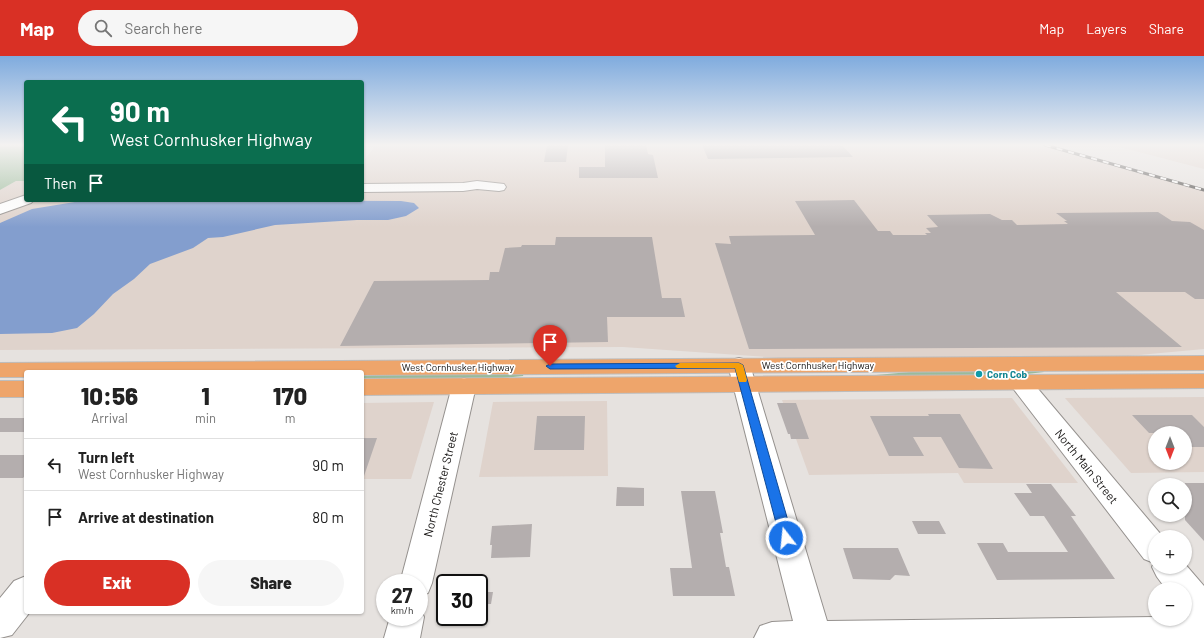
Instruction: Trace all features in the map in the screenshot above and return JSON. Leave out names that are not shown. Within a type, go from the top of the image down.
[{"type":"main road","name":"West Cornhusker Highway","points":[[364,387],[464,386],[741,375],[1204,363]]},
{"type":"main road","name":"West Cornhusker Highway","points":[[0,370],[24,370]]},
{"type":"main road","name":"West Cornhusker Highway","points":[[364,372],[741,375],[1020,382],[1204,381]]},
{"type":"main road","points":[[0,389],[24,389]]},
{"type":"street","points":[[364,188],[463,187]]},
{"type":"street","points":[[0,209],[24,201]]},
{"type":"street","points":[[741,375],[815,638]]},
{"type":"street","name":"North Main Street","points":[[1020,382],[1148,541]]},
{"type":"street","name":"North Chester Street","points":[[418,574],[464,386]]},
{"type":"street","points":[[1174,574],[1204,611]]},
{"type":"street","points":[[0,624],[24,594]]},
{"type":"street","points":[[402,638],[405,626]]},
{"type":"street","points":[[772,638],[1020,637],[1204,633]]},
{"type":"shaded area","points":[[364,172],[1141,172],[1204,190],[1204,349],[1128,356],[795,359],[623,347],[0,350],[0,190],[16,181],[24,181],[24,202],[364,202]]},
{"type":"shaded area","points":[[1204,397],[1204,472],[1131,473],[1065,398]]},
{"type":"shaded area","points":[[1012,398],[1078,483],[964,483],[958,473],[809,475],[782,400]]},
{"type":"shaded area","points":[[607,401],[608,476],[479,477],[493,402]]},
{"type":"shaded area","points":[[434,402],[411,479],[364,479],[364,403]]},
{"type":"green space","points":[[0,172],[24,172],[24,181],[16,181],[0,190]]},
{"type":"green space","points":[[1042,370],[1044,372],[1010,376],[878,378],[876,375],[921,371]]},
{"type":"green space","points":[[524,373],[523,376],[482,380],[364,381],[364,376],[380,374]]},
{"type":"water","points":[[364,201],[401,201],[414,203],[419,208],[406,216],[388,220],[357,220],[275,225],[223,237],[208,238],[193,248],[150,264],[134,279],[113,294],[94,314],[77,328],[52,333],[0,334],[0,223],[32,209],[75,202]]},
{"type":"building","points":[[579,172],[657,172],[658,178],[579,178]]},
{"type":"building","points":[[854,200],[878,231],[890,231],[893,235],[927,235],[925,233],[931,233],[926,228],[938,227],[927,215],[990,214],[1002,220],[1012,220],[1017,225],[1068,224],[1064,221],[1067,221],[1056,213],[1158,212],[1172,221],[1190,222],[1204,230],[1204,299],[1195,299],[1185,292],[1116,292],[1182,347],[749,349],[715,243],[731,244],[729,236],[815,235],[795,201]]},
{"type":"building","points":[[556,237],[652,237],[662,298],[681,298],[685,317],[607,317],[608,342],[340,346],[374,281],[489,280],[490,272],[499,272],[505,248],[521,247],[522,245],[555,245]]},
{"type":"building","points":[[777,403],[796,403],[809,439],[791,439]]},
{"type":"building","points":[[928,414],[960,414],[993,469],[959,468],[941,437],[913,437],[924,456],[889,456],[870,416],[929,416]]},
{"type":"building","points":[[1132,415],[1192,415],[1204,427],[1204,447],[1192,447],[1192,426],[1148,426],[1148,432]]},
{"type":"building","points":[[537,416],[585,416],[584,450],[534,450]]},
{"type":"building","points":[[0,418],[24,418],[24,432],[0,432]]},
{"type":"building","points":[[364,438],[377,438],[364,476]]},
{"type":"building","points":[[0,455],[24,455],[23,478],[0,478]]},
{"type":"building","points":[[1192,483],[1204,483],[1204,541],[1187,522],[1192,522]]},
{"type":"building","points":[[1026,484],[1051,484],[1076,516],[1071,516],[1115,579],[997,580],[977,543],[1003,543],[1008,552],[1068,552],[1044,516],[1030,516],[1014,493],[1032,493]]},
{"type":"building","points":[[617,487],[644,488],[644,506],[616,506]]},
{"type":"building","points":[[681,491],[715,491],[723,533],[720,533],[726,567],[729,567],[735,596],[673,596],[670,568],[692,568]]},
{"type":"building","points":[[912,521],[939,521],[946,534],[918,534]]},
{"type":"building","points":[[532,524],[530,557],[491,558],[492,545],[490,545],[492,526]]},
{"type":"building","points":[[843,548],[898,548],[910,576],[895,575],[890,580],[853,579]]},
{"type":"building","points":[[488,592],[493,592],[491,604],[488,604]]},
{"type":"railway","points":[[1141,172],[1204,190]]},
{"type":"slow traffic","points":[[680,366],[739,365],[742,380]]},
{"type":"place","name":"Corn Cob","points":[[979,374]]},
{"type":"route","points":[[550,366],[739,365],[746,396],[786,538]]}]
